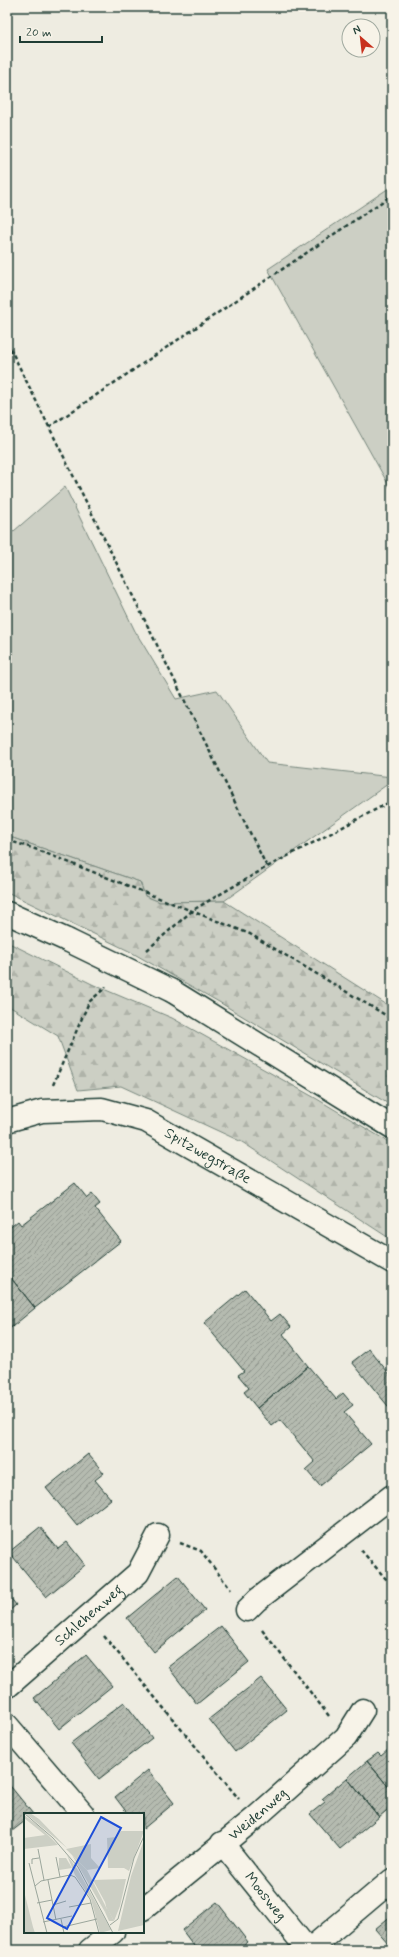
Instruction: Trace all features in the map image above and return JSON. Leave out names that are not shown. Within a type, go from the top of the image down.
[{"type":"street","points":[[7,913],[68,940],[172,991],[392,1127]]},
{"type":"street","name":"Spitzwegstraße","points":[[7,1121],[42,1111],[102,1109],[146,1121],[392,1262]]},
{"type":"street","points":[[247,1610],[257,1600],[392,1496]]},
{"type":"street","name":"Schlehenweg","points":[[7,1687],[138,1573],[158,1535]]},
{"type":"street","name":"Weidenweg","points":[[147,1898],[255,1818],[346,1737],[363,1710]]},
{"type":"street","points":[[7,1725],[81,1813]]},
{"type":"street","name":"Moosweg","points":[[222,1843],[309,1950]]},
{"type":"street","points":[[309,1950],[392,1880]]},
{"type":"street","points":[[90,1950],[113,1933]]},
{"type":"path","points":[[49,427],[392,195]]},
{"type":"path","points":[[7,342],[267,867],[392,801]]},
{"type":"path","points":[[7,840],[64,860],[250,934],[392,1019]]},
{"type":"path","points":[[345,1532],[392,1586]]},
{"type":"path","points":[[89,1617],[255,1818]]},
{"type":"green space","points":[[392,186],[392,491],[268,269]]},
{"type":"green space","points":[[65,487],[135,631],[176,699],[217,690],[267,763],[392,777],[392,781],[224,901],[160,902],[145,896],[140,882],[7,836],[7,537]]},
{"type":"green space","points":[[7,836],[140,882],[145,896],[160,902],[224,901],[392,1008],[392,1106],[219,1002],[129,951],[7,892]]},
{"type":"green space","points":[[7,942],[94,985],[172,1018],[317,1099],[392,1144],[392,1240],[242,1142],[121,1086],[78,1090],[58,1036],[7,1005]]},
{"type":"building","points":[[75,1183],[87,1198],[92,1194],[100,1204],[95,1208],[121,1241],[35,1308],[7,1273],[7,1236],[10,1234],[7,1230],[18,1221],[21,1225]]},
{"type":"building","points":[[7,1273],[35,1308],[7,1331]]},
{"type":"building","points":[[245,1289],[271,1321],[280,1314],[291,1327],[283,1334],[308,1366],[257,1408],[244,1392],[249,1388],[238,1375],[244,1371],[204,1323]]},
{"type":"building","points":[[369,1349],[392,1377],[392,1411],[352,1362]]},
{"type":"building","points":[[308,1366],[336,1399],[343,1393],[353,1405],[344,1412],[371,1444],[320,1486],[306,1470],[315,1462],[280,1420],[272,1426],[257,1408]]},
{"type":"building","points":[[88,1454],[104,1473],[95,1480],[111,1499],[77,1526],[46,1488]]},
{"type":"building","points":[[40,1527],[58,1549],[67,1542],[85,1565],[46,1597],[9,1552]]},
{"type":"building","points":[[178,1576],[205,1610],[154,1652],[127,1618]]},
{"type":"building","points":[[7,1593],[16,1605],[7,1613]]},
{"type":"building","points":[[221,1626],[249,1662],[197,1704],[168,1667]]},
{"type":"building","points":[[86,1655],[112,1686],[59,1729],[34,1698]]},
{"type":"building","points":[[261,1678],[287,1710],[235,1752],[209,1719]]},
{"type":"building","points":[[124,1702],[152,1738],[99,1779],[71,1743]]},
{"type":"building","points":[[389,1749],[392,1753],[392,1791],[367,1761],[378,1753],[381,1756]]},
{"type":"building","points":[[367,1761],[392,1791],[392,1806],[379,1817],[347,1778]]},
{"type":"building","points":[[148,1770],[174,1803],[144,1828],[144,1813],[127,1813],[115,1797]]},
{"type":"building","points":[[347,1778],[379,1817],[340,1849],[310,1814],[325,1802],[322,1799]]},
{"type":"building","points":[[7,1782],[32,1813],[24,1813],[24,1822],[7,1835]]},
{"type":"building","points":[[217,1902],[248,1942],[238,1950],[197,1950],[182,1930]]},
{"type":"building","points":[[392,1915],[392,1950],[382,1950],[389,1945],[375,1929]]}]
